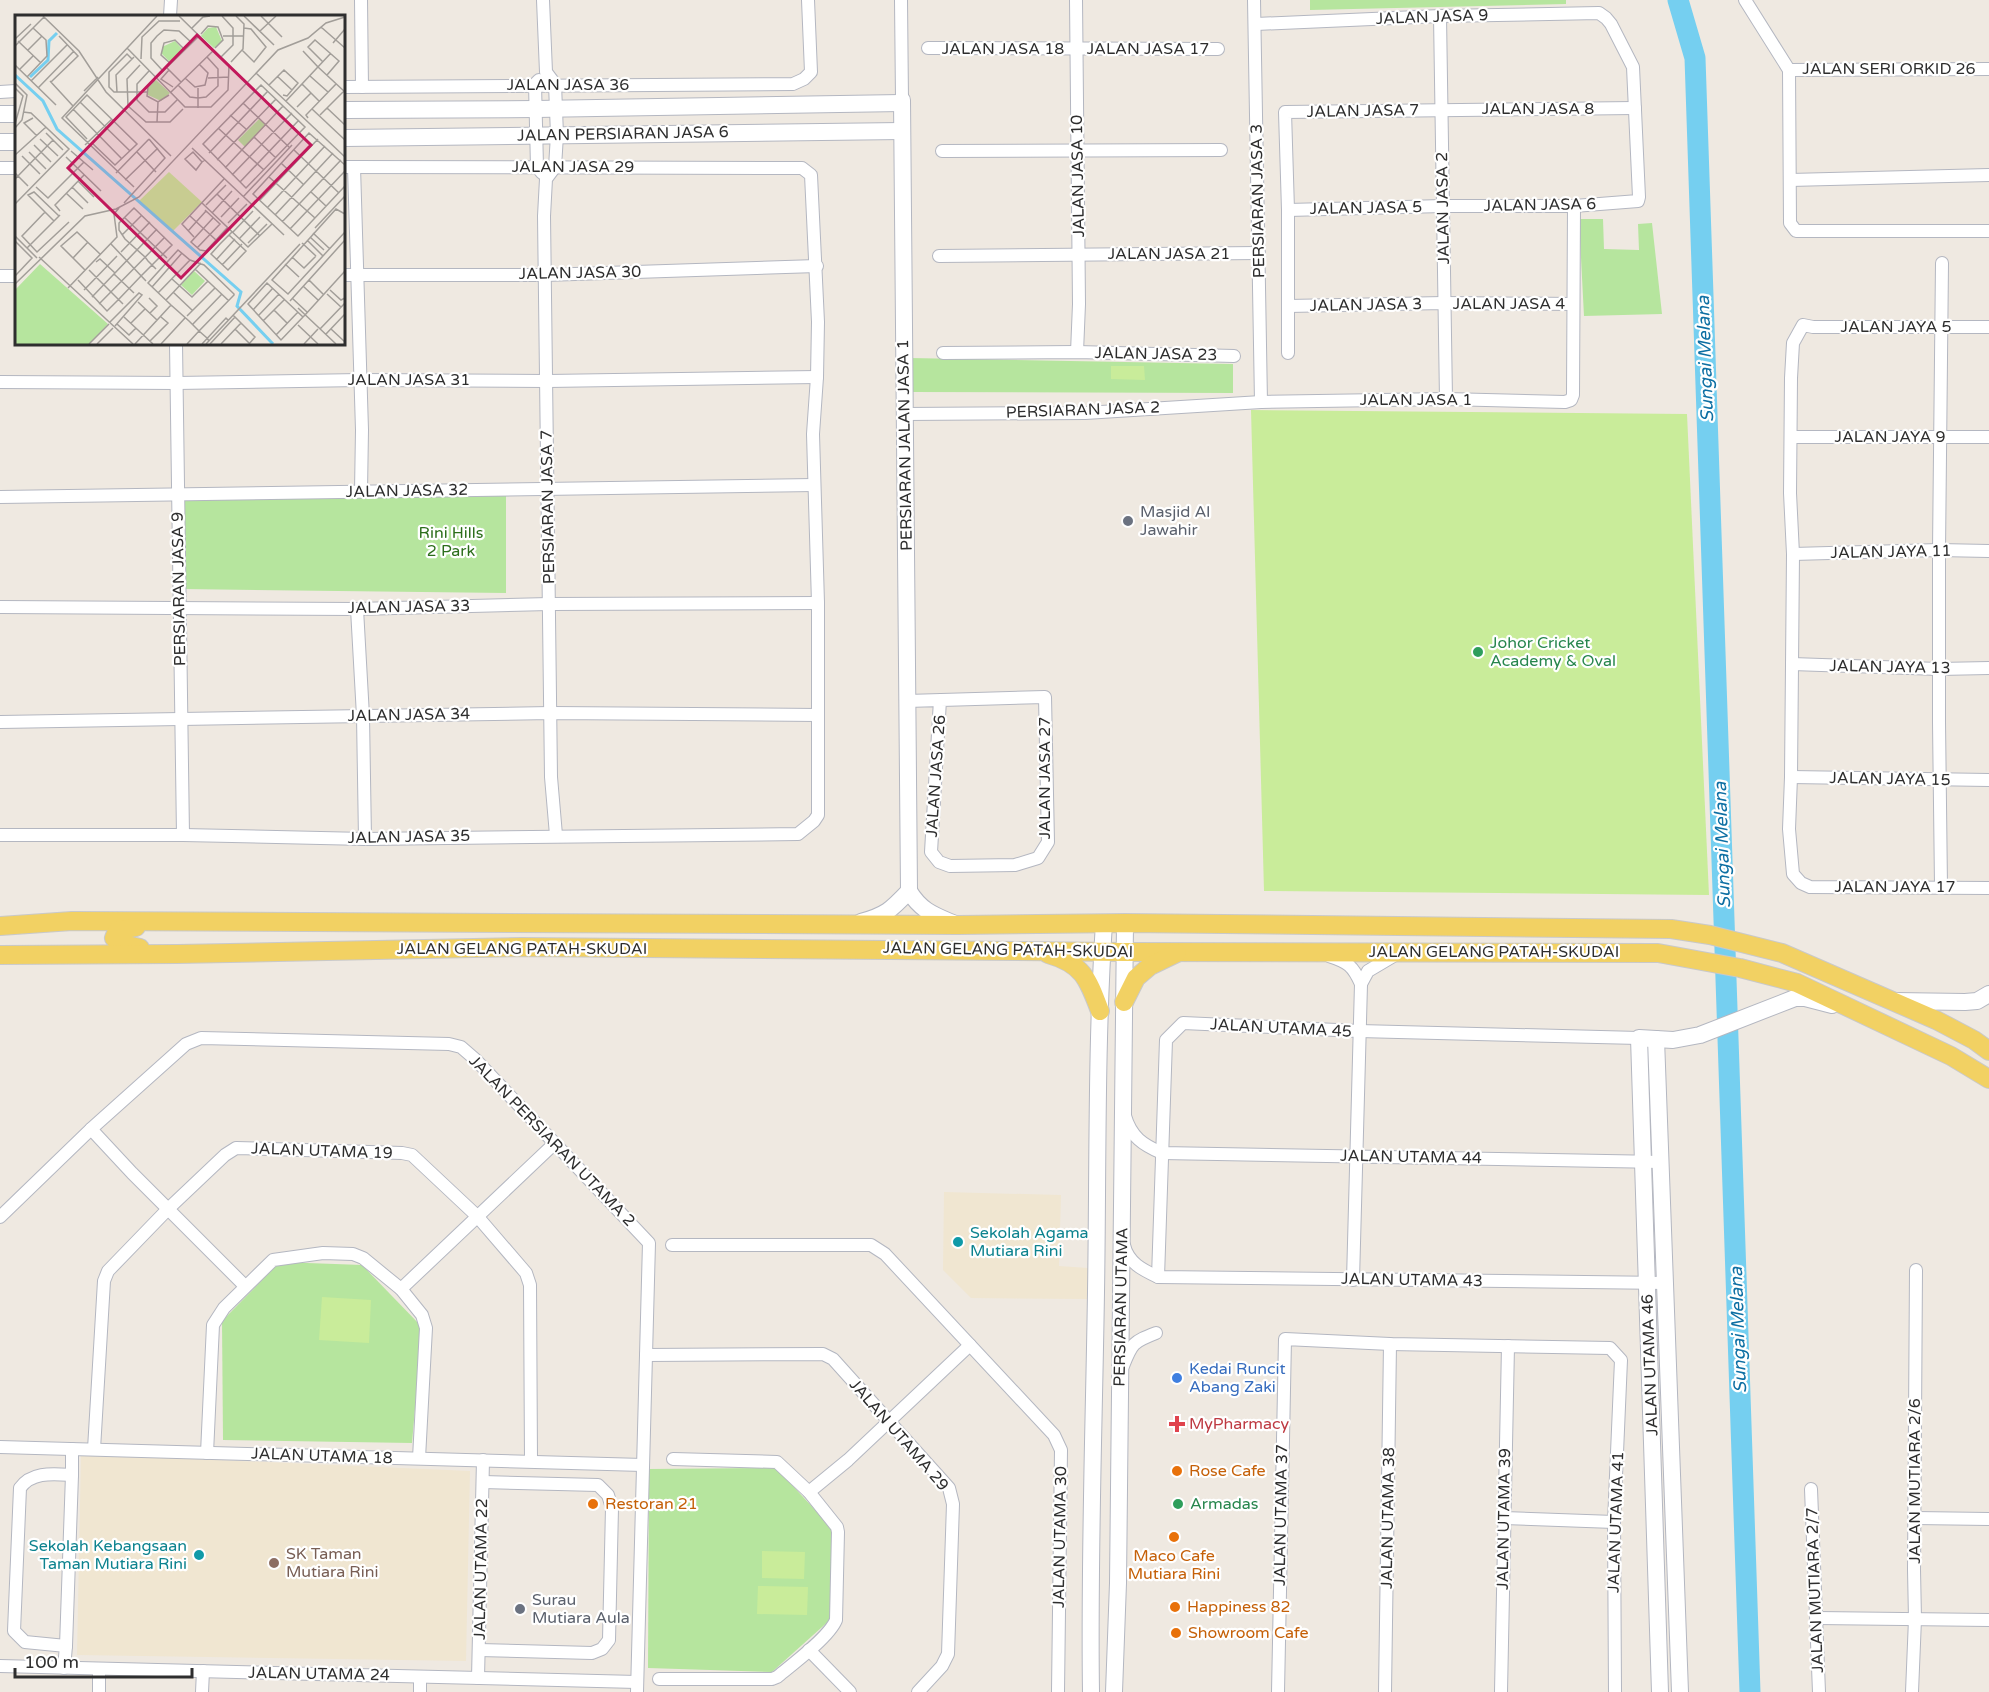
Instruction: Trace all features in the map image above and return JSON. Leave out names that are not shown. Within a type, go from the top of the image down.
[{"type":"main road","name":"JALAN GELANG PATAH-SKUDAI","points":[[0,926],[72,921],[958,925],[1125,923],[1671,929],[1710,935],[1782,953],[1936,1020],[1974,1040],[1989,1051]]},
{"type":"main road","points":[[174,922],[117,931],[114,938],[118,943],[177,954]]},
{"type":"main road","name":"JALAN GELANG PATAH-SKUDAI","points":[[0,955],[510,947],[1125,952],[1658,952],[1740,968],[1797,983],[1951,1056],[1989,1079]]},
{"type":"main road","points":[[1034,950],[1073,964],[1089,981],[1100,1011]]},
{"type":"main road","points":[[1124,1002],[1136,978],[1150,966],[1181,951]]},
{"type":"street","points":[[170,15],[171,0]]},
{"type":"street","points":[[361,0],[362,87]]},
{"type":"street","points":[[543,0],[546,72],[555,84],[557,135],[555,167],[546,179],[537,167],[535,84],[546,72]]},
{"type":"street","name":"JALAN JASA 36","points":[[345,87],[793,84],[804,79],[811,72],[808,0]]},
{"type":"street","name":"PERSIARAN JALAN JASA 1","points":[[901,0],[909,891]]},
{"type":"street","name":"JALAN JASA 10","points":[[1077,0],[1079,254],[1077,352]]},
{"type":"street","name":"PERSIARAN JASA 3","points":[[1254,0],[1262,402]]},
{"type":"street","points":[[1745,0],[1789,70],[1790,223],[1796,231],[1989,231]]},
{"type":"street","name":"JALAN JASA 9","points":[[1256,24],[1440,16],[1599,13],[1606,18],[1633,67],[1635,108]]},
{"type":"street","name":"JALAN JASA 2","points":[[1440,16],[1446,399]]},
{"type":"street","name":"JALAN JASA 18","points":[[928,48],[1077,49]]},
{"type":"street","name":"JALAN JASA 17","points":[[1077,49],[1218,49]]},
{"type":"street","name":"JALAN SERI ORKID 26","points":[[1789,70],[1989,69]]},
{"type":"street","name":"JALAN PERSIARAN JASA 6","points":[[345,110],[556,109],[902,101]]},
{"type":"street","name":"JALAN JASA 8","points":[[1441,110],[1635,108]]},
{"type":"street","name":"JALAN JASA 6","points":[[1443,206],[1574,206],[1638,201],[1635,108]]},
{"type":"street","name":"JALAN JASA 7","points":[[1288,210],[1285,112],[1441,110]]},
{"type":"street","name":"JALAN PERSIARAN JASA 6","points":[[345,138],[902,131]]},
{"type":"street","points":[[942,151],[1221,150]]},
{"type":"street","points":[[349,167],[357,275],[361,491]]},
{"type":"street","name":"JALAN JASA 29","points":[[349,167],[802,168],[811,175],[817,266]]},
{"type":"street","points":[[1790,180],[1989,175]]},
{"type":"street","name":"PERSIARAN JASA 7","points":[[546,179],[545,275],[551,777],[555,835]]},
{"type":"street","name":"JALAN JASA 5","points":[[1288,210],[1443,206]]},
{"type":"street","points":[[1573,304],[1574,206]]},
{"type":"street","points":[[1287,353],[1288,210]]},
{"type":"street","name":"JALAN JASA 21","points":[[939,256],[1259,253]]},
{"type":"street","points":[[1941,886],[1939,436],[1942,263]]},
{"type":"street","points":[[817,266],[818,377],[813,434],[818,603],[818,715]]},
{"type":"street","name":"JALAN JASA 30","points":[[345,275],[545,275],[817,266]]},
{"type":"street","name":"JALAN JASA 4","points":[[1444,303],[1573,304]]},
{"type":"street","name":"JALAN JASA 3","points":[[1288,306],[1444,303]]},
{"type":"street","name":"JALAN JASA 1","points":[[1262,402],[1446,399],[1564,402],[1571,400],[1573,395],[1573,304]]},
{"type":"street","name":"JALAN JAYA 5","points":[[1791,438],[1792,348],[1794,338],[1803,325],[1813,327],[1989,327]]},
{"type":"street","name":"PERSIARAN JASA 9","points":[[176,345],[183,835]]},
{"type":"street","name":"JALAN JASA 23","points":[[943,353],[1077,352],[1234,356]]},
{"type":"street","name":"JALAN JASA 31","points":[[0,382],[548,381],[818,377]]},
{"type":"street","name":"PERSIARAN JASA 2","points":[[904,414],[1085,412],[1262,402]]},
{"type":"street","name":"JALAN JAYA 9","points":[[1791,438],[1989,437]]},
{"type":"street","points":[[1791,438],[1790,492],[1793,554],[1791,777]]},
{"type":"street","name":"JALAN JASA 32","points":[[0,497],[814,485]]},
{"type":"street","name":"JALAN JAYA 11","points":[[1793,554],[1989,551]]},
{"type":"street","name":"JALAN JASA 33","points":[[0,607],[357,609],[549,604],[818,603]]},
{"type":"street","points":[[357,609],[363,716],[365,838]]},
{"type":"street","name":"JALAN JAYA 13","points":[[1792,664],[1939,669],[1989,668]]},
{"type":"street","name":"JALAN JASA 27","points":[[931,852],[939,862],[950,866],[1015,865],[1038,858],[1048,842],[1045,697],[940,700]]},
{"type":"street","points":[[907,701],[940,700]]},
{"type":"street","name":"JALAN JASA 26","points":[[931,852],[940,700]]},
{"type":"street","name":"JALAN JASA 34","points":[[0,722],[551,713],[818,715]]},
{"type":"street","name":"JALAN JASA 35","points":[[0,835],[365,838],[798,834],[814,822],[818,815],[818,715]]},
{"type":"street","name":"JALAN JAYA 15","points":[[1791,777],[1989,780]]},
{"type":"street","name":"JALAN JAYA 17","points":[[1791,777],[1789,829],[1792,869],[1801,883],[1810,887],[1989,888]]},
{"type":"street","points":[[855,924],[876,918],[893,909],[909,891],[917,905],[933,915],[958,925]]},
{"type":"street","name":"PERSIARAN UTAMA","points":[[1114,1692],[1118,1583],[1125,923]]},
{"type":"street","name":"PERSIARAN UTAMA","points":[[1091,1692],[1090,1580],[1100,1011],[1104,924]]},
{"type":"street","points":[[1319,952],[1342,960],[1354,969],[1360,984],[1353,1280]]},
{"type":"street","points":[[1360,984],[1368,971],[1401,952]]},
{"type":"street","points":[[1891,1001],[1965,1002],[1977,1001],[1989,994]]},
{"type":"street","points":[[1639,1038],[1673,1040],[1700,1035],[1795,998],[1805,998],[1856,1011]]},
{"type":"street","name":"JALAN UTAMA 45","points":[[1158,1277],[1166,1040],[1184,1023],[1359,1031],[1639,1038]]},
{"type":"street","name":"JALAN PERSIARAN UTAMA 2","points":[[0,1217],[91,1129],[186,1044],[201,1038],[449,1044],[461,1047],[476,1060],[650,1244],[637,1687]]},
{"type":"street","name":"JALAN UTAMA 46","points":[[1639,1038],[1660,1692]]},
{"type":"street","name":"JALAN UTAMA 46","points":[[1656,1039],[1680,1692]]},
{"type":"street","points":[[1123,1107],[1130,1130],[1136,1138],[1146,1146],[1162,1153]]},
{"type":"street","points":[[91,1129],[245,1286]]},
{"type":"street","points":[[401,1289],[555,1143]]},
{"type":"street","name":"JALAN UTAMA 19","points":[[94,1449],[104,1281],[108,1271],[168,1209],[225,1155],[236,1148],[412,1155],[477,1216],[526,1273],[530,1285],[531,1461]]},
{"type":"street","name":"JALAN UTAMA 44","points":[[1162,1153],[1661,1162]]},
{"type":"street","points":[[1122,1233],[1125,1250],[1138,1268],[1158,1277]]},
{"type":"street","name":"JALAN UTAMA 30","points":[[672,1245],[870,1245],[885,1254],[1054,1435],[1061,1450],[1058,1692]]},
{"type":"street","points":[[207,1452],[213,1325],[224,1308],[273,1260],[323,1253],[353,1254],[363,1258],[401,1289],[422,1315],[426,1328],[420,1458]]},
{"type":"street","name":"JALAN MUTIARA 2/6","points":[[1912,1692],[1915,1619],[1916,1270]]},
{"type":"street","name":"JALAN UTAMA 43","points":[[1158,1277],[1665,1283]]},
{"type":"street","points":[[1120,1374],[1132,1345],[1156,1333]]},
{"type":"street","name":"JALAN UTAMA 37","points":[[1278,1692],[1286,1339],[1390,1344]]},
{"type":"street","points":[[1390,1344],[1508,1346]]},
{"type":"street","name":"JALAN UTAMA 38","points":[[1385,1692],[1390,1344]]},
{"type":"street","points":[[809,1492],[848,1460],[970,1345]]},
{"type":"street","name":"JALAN UTAMA 41","points":[[1508,1346],[1611,1348],[1621,1360],[1614,1522],[1615,1692]]},
{"type":"street","name":"JALAN UTAMA 39","points":[[1501,1692],[1508,1346]]},
{"type":"street","name":"JALAN UTAMA 29","points":[[646,1355],[824,1354],[833,1359],[949,1488],[953,1504],[948,1654],[942,1666],[918,1692]]},
{"type":"street","name":"JALAN UTAMA 18","points":[[0,1447],[643,1465]]},
{"type":"street","points":[[64,1668],[72,1449]]},
{"type":"street","points":[[659,1679],[772,1679],[834,1627],[836,1620],[837,1527],[809,1492],[777,1462],[673,1459]]},
{"type":"street","name":"JALAN UTAMA 22","points":[[478,1678],[483,1460]]},
{"type":"street","points":[[66,1646],[25,1642],[14,1631],[20,1488],[24,1481],[36,1475],[72,1475]]},
{"type":"street","points":[[479,1650],[592,1653],[602,1649],[609,1640],[610,1629],[612,1508],[608,1495],[598,1485],[483,1482]]},
{"type":"street","name":"JALAN MUTIARA 2/7","points":[[1811,1489],[1820,1692]]},
{"type":"street","points":[[1504,1518],[1614,1522]]},
{"type":"street","points":[[1914,1518],[1989,1519]]},
{"type":"street","points":[[1817,1618],[1989,1620]]},
{"type":"street","points":[[809,1650],[850,1692]]},
{"type":"street","name":"JALAN UTAMA 24","points":[[0,1666],[478,1678],[527,1686],[637,1687]]},
{"type":"street","points":[[99,1669],[99,1692]]},
{"type":"street","points":[[202,1692],[203,1671]]},
{"type":"street","points":[[420,1677],[420,1692]]},
{"type":"shaded area","points":[[944,1192],[1061,1195],[1059,1266],[1088,1268],[1088,1299],[971,1298],[943,1270]]},
{"type":"shaded area","name":"SK Taman Mutiara Rini","points":[[81,1454],[470,1471],[466,1661],[77,1655]]},
{"type":"green space","points":[[1310,0],[1566,0],[1566,4],[1310,10]]},
{"type":"green space","points":[[1579,219],[1603,219],[1604,249],[1639,250],[1638,224],[1652,223],[1662,314],[1584,316]]},
{"type":"green space","points":[[910,358],[1233,364],[1233,393],[912,392]]},
{"type":"green space","points":[[1111,366],[1144,366],[1145,380],[1111,379]]},
{"type":"green space","name":"Johor Cricket Academy & Oval","points":[[1251,410],[1687,414],[1709,895],[1264,891]]},
{"type":"green space","name":"Rini Hills 2 Park","points":[[181,490],[506,492],[506,593],[183,589]]},
{"type":"green space","points":[[280,1262],[362,1265],[422,1327],[412,1443],[223,1440],[222,1321]]},
{"type":"green space","points":[[322,1297],[371,1300],[369,1343],[319,1340]]},
{"type":"green space","points":[[776,1468],[833,1529],[831,1619],[772,1672],[648,1668],[649,1469]]},
{"type":"green space","points":[[762,1551],[805,1552],[804,1579],[762,1578]]},
{"type":"green space","points":[[758,1586],[808,1587],[807,1615],[757,1614]]},
{"type":"waterway","name":"Sungai Melana","points":[[1678,0],[1695,58],[1750,1692]]},
{"type":"place","name":"Masjid Al Jawahir","points":[[1128,521]]},
{"type":"place","name":"Johor Cricket Academy & Oval","points":[[1478,652]]},
{"type":"place","name":"Sekolah Agama Mutiara Rini","points":[[958,1242]]},
{"type":"place","name":"Kedai Runcit Abang Zaki","points":[[1177,1378]]},
{"type":"place","name":"MyPharmacy","points":[[1177,1424]]},
{"type":"place","name":"Rose Cafe","points":[[1177,1471]]},
{"type":"place","name":"Restoran 21","points":[[593,1504]]},
{"type":"place","name":"Armadas","points":[[1178,1504]]},
{"type":"place","name":"Maco Cafe Mutiara Rini","points":[[1174,1537]]},
{"type":"place","name":"Sekolah Kebangsaan Taman Mutiara Rini","points":[[199,1555]]},
{"type":"place","name":"SK Taman Mutiara Rini","points":[[274,1563]]},
{"type":"place","name":"Happiness 82","points":[[1175,1607]]},
{"type":"place","name":"Surau Mutiara Aula","points":[[520,1609]]},
{"type":"place","name":"Showroom Cafe","points":[[1176,1633]]}]
